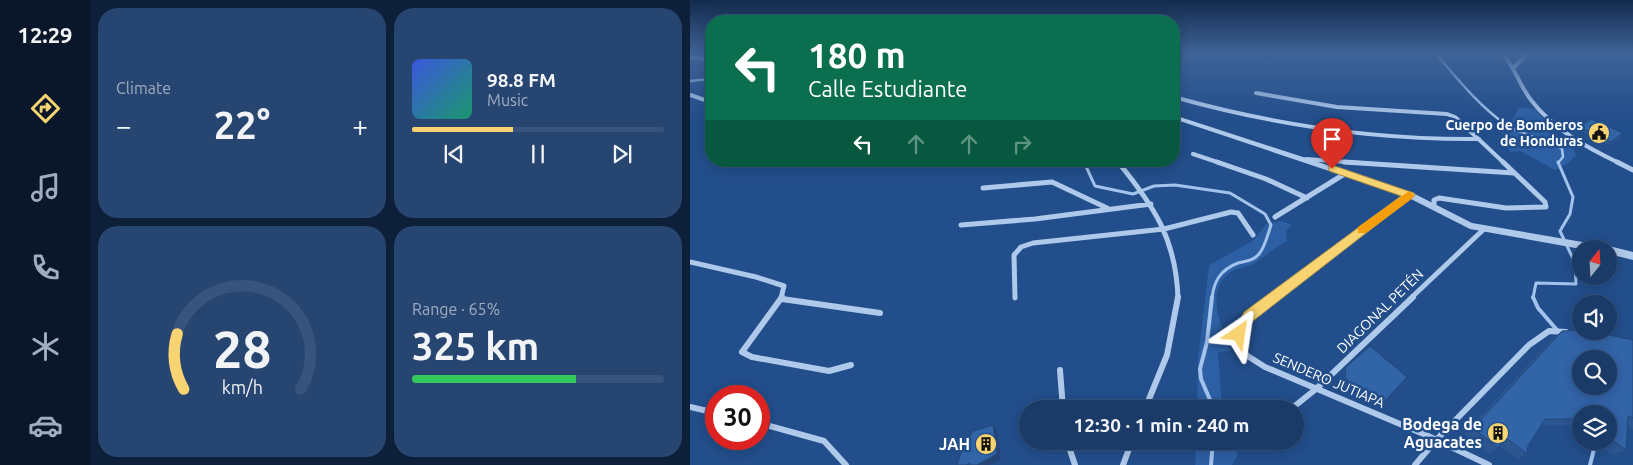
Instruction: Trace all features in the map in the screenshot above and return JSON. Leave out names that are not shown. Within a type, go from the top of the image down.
[{"type":"street","points":[[1518,76],[1530,99],[1549,121],[1574,140],[1633,170]]},
{"type":"street","points":[[1256,93],[1337,107],[1447,114],[1455,117],[1546,206],[1529,209],[1496,207],[1439,198],[1434,200],[1434,207]]},
{"type":"street","points":[[690,95],[705,100]]},
{"type":"street","points":[[1180,99],[1269,122],[1341,132],[1438,140],[1479,139]]},
{"type":"street","points":[[1180,119],[1306,159],[1410,195],[1456,220],[1484,229],[1572,244]]},
{"type":"street","points":[[1193,154],[1266,179],[1307,198]]},
{"type":"street","points":[[1306,159],[1514,174]]},
{"type":"street","points":[[1123,167],[1146,196],[1164,228],[1178,270],[1178,303],[1167,355],[1149,400]]},
{"type":"street","points":[[1275,217],[1346,173]]},
{"type":"street","points":[[983,188],[1052,182],[1108,208]]},
{"type":"street","name":"SENDERO JUTIAPA","points":[[1410,195],[1249,316],[1239,334],[1246,355],[1286,378],[1436,440],[1489,465]]},
{"type":"street","points":[[961,226],[1151,204]]},
{"type":"street","points":[[1015,298],[1014,255],[1021,247],[1033,243],[1164,228],[1231,212],[1238,213],[1253,235]]},
{"type":"street","name":"DIAGONAL PETÉN","points":[[1302,400],[1484,229]]},
{"type":"street","points":[[1618,252],[1633,256]]},
{"type":"street","points":[[690,262],[777,282],[784,286],[782,299],[746,342],[742,352],[752,357],[829,371],[851,365]]},
{"type":"street","points":[[782,299],[880,313]]},
{"type":"street","points":[[1415,465],[1436,440],[1529,345],[1549,331],[1572,332]]},
{"type":"street","points":[[1060,370],[1062,400]]},
{"type":"street","points":[[690,407],[705,410]]},
{"type":"street","points":[[770,426],[824,441],[846,465]]},
{"type":"street","points":[[1070,450],[1075,465]]},
{"type":"street","points":[[1123,465],[1129,450]]},
{"type":"shaded area","points":[[1519,107],[1535,109],[1559,137],[1571,144],[1576,155],[1567,164],[1555,170],[1520,151],[1510,152],[1498,124],[1513,119]]},
{"type":"shaded area","points":[[1282,221],[1292,225],[1286,230],[1287,241],[1255,263],[1230,272],[1221,283],[1217,292],[1216,302],[1220,323],[1231,351],[1218,352],[1221,400],[1197,400],[1198,359],[1209,265],[1254,240],[1266,224]]},
{"type":"shaded area","points":[[1196,450],[1236,450],[1238,454],[1232,465],[1195,465]]},
{"type":"building","name":"Cuerpo de Bomberos de Honduras","points":[[1591,119],[1623,133],[1611,142],[1580,127]]},
{"type":"building","points":[[1572,330],[1572,340],[1617,340],[1617,337],[1633,340],[1633,418],[1628,416],[1626,450],[1617,444],[1617,405],[1572,405],[1572,419],[1545,419],[1528,446],[1527,454],[1505,437],[1498,448],[1473,428],[1562,331]]},
{"type":"building","points":[[1370,346],[1407,377],[1383,403],[1353,387],[1345,377],[1346,367]]},
{"type":"building","name":"JAH","points":[[993,425],[997,454],[977,465],[970,465],[970,463],[957,465],[963,447],[973,431]]},
{"type":"waterway","points":[[1455,76],[1477,100],[1505,124],[1562,149],[1563,157],[1558,163]]},
{"type":"waterway","points":[[690,81],[705,80]]},
{"type":"waterway","points":[[1533,297],[1536,283],[1576,284],[1575,263],[1560,231],[1570,214],[1573,197],[1558,163]]},
{"type":"waterway","points":[[1086,167],[1095,186],[1133,194],[1154,186],[1175,185],[1230,193],[1265,214],[1271,225],[1261,251],[1254,258],[1238,263],[1222,273],[1216,281],[1212,298]]},
{"type":"waterway","points":[[1210,400],[1201,379],[1200,369],[1207,342],[1212,297]]},
{"type":"waterway","points":[[1533,297],[1538,308],[1557,330]]},
{"type":"waterway","points":[[1211,465],[1212,450]]},
{"type":"waterway","points":[[1590,465],[1594,450]]},
{"type":"slow traffic","points":[[1362,230],[1409,195]]},
{"type":"place","name":"Cuerpo de Bomberos de Honduras","points":[[1599,133]]},
{"type":"place","name":"Bodega de Aguacates","points":[[1498,433]]},
{"type":"place","name":"JAH","points":[[986,444]]},
{"type":"route","points":[[1239,334],[1249,316],[1338,247],[1410,195],[1332,169]]}]
